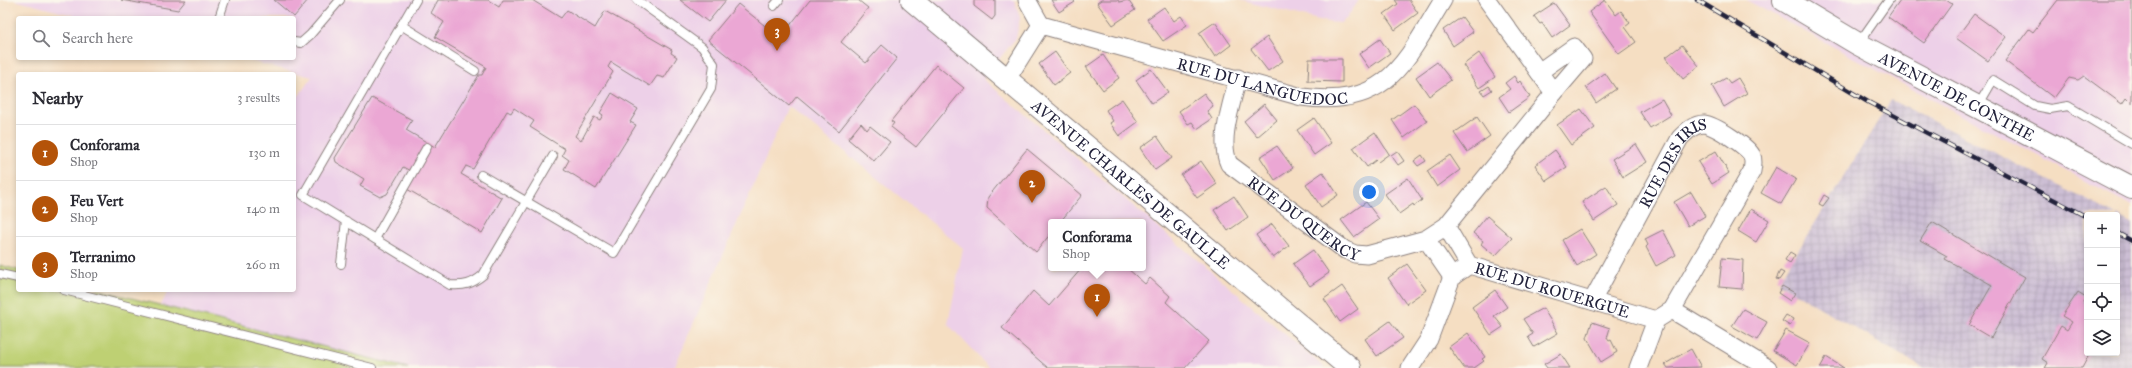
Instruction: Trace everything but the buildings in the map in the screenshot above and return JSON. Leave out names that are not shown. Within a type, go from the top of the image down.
[{"type":"main road","name":"AVENUE CHARLES DE GAULLE","points":[[912,0],[1350,368]]},
{"type":"main road","name":"AVENUE DE CONTHE","points":[[1784,0],[1858,44],[2132,188]]},
{"type":"street","points":[[1007,79],[1042,25],[1028,0]]},
{"type":"street","name":"RUE DU LANGUEDOC","points":[[1042,25],[1238,78],[1302,97],[1324,100],[1349,97],[1371,90],[1389,78],[1404,64],[1443,0]]},
{"type":"street","points":[[1487,0],[1554,93]]},
{"type":"street","points":[[1452,276],[1426,239],[1446,226],[1583,59],[1574,47],[1539,72]]},
{"type":"street","name":"RUE DU QUERCY","points":[[1238,78],[1224,143],[1225,155],[1229,164],[1345,250],[1355,254],[1368,256],[1426,239]]},
{"type":"street","name":"RUE DES IRIS","points":[[1592,301],[1680,138],[1695,126],[1712,126],[1748,149],[1754,163],[1752,171],[1672,310],[1656,320]]},
{"type":"street","name":"RUE DU ROUERGUE","points":[[1446,226],[1469,265],[1656,320]]},
{"type":"street","points":[[1410,368],[1419,358],[1429,339],[1452,276],[1469,265]]},
{"type":"street","points":[[1672,310],[1768,368]]},
{"type":"street","points":[[1638,368],[1656,320]]},
{"type":"lane","points":[[220,16],[225,0]]},
{"type":"lane","points":[[296,42],[300,43],[310,35],[340,0]]},
{"type":"lane","points":[[416,0],[303,195],[450,285],[463,286],[473,283],[483,275],[553,156]]},
{"type":"lane","points":[[481,175],[614,253],[711,90],[714,64],[702,47],[638,0]]},
{"type":"lane","points":[[1858,44],[1887,1]]},
{"type":"lane","points":[[401,25],[475,71]]},
{"type":"lane","points":[[1978,107],[1993,80],[2035,106],[2050,109],[2068,106],[2132,144]]},
{"type":"lane","points":[[375,239],[427,147]]},
{"type":"lane","points":[[341,264],[346,222]]},
{"type":"lane","points":[[0,274],[16,278]]},
{"type":"lane","points":[[72,292],[372,368]]},
{"type":"shaded area","points":[[14,0],[1014,0],[1020,18],[1016,38],[983,79],[1325,368],[989,368],[948,324],[963,248],[788,106],[674,368],[408,368],[161,305],[168,292],[296,292],[296,99],[312,77],[248,60],[296,60],[296,16],[76,16]]},
{"type":"shaded area","points":[[1239,0],[1359,0],[1346,19],[1340,23],[1327,22]]},
{"type":"shaded area","points":[[1746,0],[2132,0],[2132,206],[1940,104]]},
{"type":"shaded area","points":[[1891,100],[2110,212],[2084,212],[2084,356],[2120,356],[2120,217],[2132,223],[2132,368],[1923,368],[1778,283]]},
{"type":"green space","points":[[0,265],[16,269],[16,292],[108,292],[408,368],[0,368]]},
{"type":"railway","points":[[1697,0],[1868,102],[2084,215]]},
{"type":"railway","points":[[2120,235],[2132,241]]},
{"type":"place","name":"Terranimo","points":[[777,51]]},
{"type":"place","name":"Feu Vert","points":[[1032,203]]},
{"type":"place","name":"Conforama","points":[[1097,317]]}]
